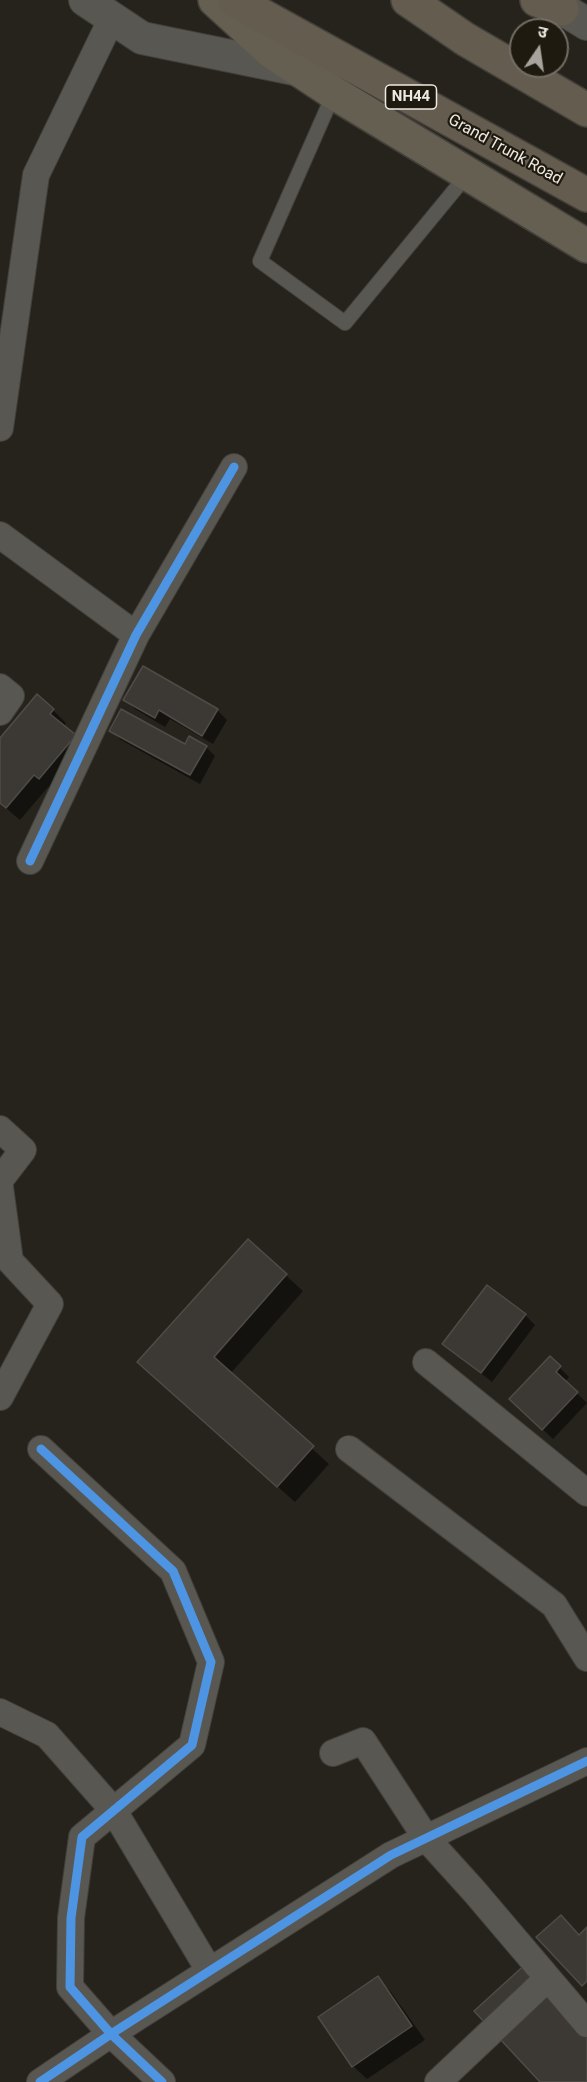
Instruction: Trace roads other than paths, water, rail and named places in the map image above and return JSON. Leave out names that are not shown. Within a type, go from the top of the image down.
[{"type":"highway","name":"Grand Trunk Road","points":[[234,0],[587,195]]},
{"type":"highway","points":[[408,0],[465,39],[587,110]]},
{"type":"main road","points":[[215,0],[272,52],[299,70],[467,175],[587,246]]},
{"type":"street","points":[[84,0],[142,38],[299,70]]},
{"type":"street","points":[[0,428],[36,175],[112,18]]},
{"type":"street","points":[[30,861],[136,635],[234,467]]},
{"type":"street","points":[[0,535],[136,635]]},
{"type":"street","points":[[0,687],[11,696],[0,712]]},
{"type":"street","points":[[0,1129],[23,1150],[0,1180]]},
{"type":"street","points":[[0,1188],[10,1261],[50,1304],[0,1397]]},
{"type":"street","points":[[426,1362],[587,1493]]},
{"type":"street","points":[[41,1449],[172,1571],[211,1662],[192,1745],[82,1837],[70,1918],[70,1987],[111,2034],[162,2082]]},
{"type":"street","points":[[349,1449],[554,1605],[587,1658]]},
{"type":"street","points":[[0,1712],[47,1735],[114,1811],[209,1970]]},
{"type":"street","points":[[333,1753],[363,1741],[426,1838],[587,2024]]},
{"type":"street","points":[[40,2082],[209,1970],[391,1855],[587,1761]]},
{"type":"street","points":[[438,2082],[548,1978]]},
{"type":"lane","points":[[334,93],[260,261],[345,323],[467,175]]}]
